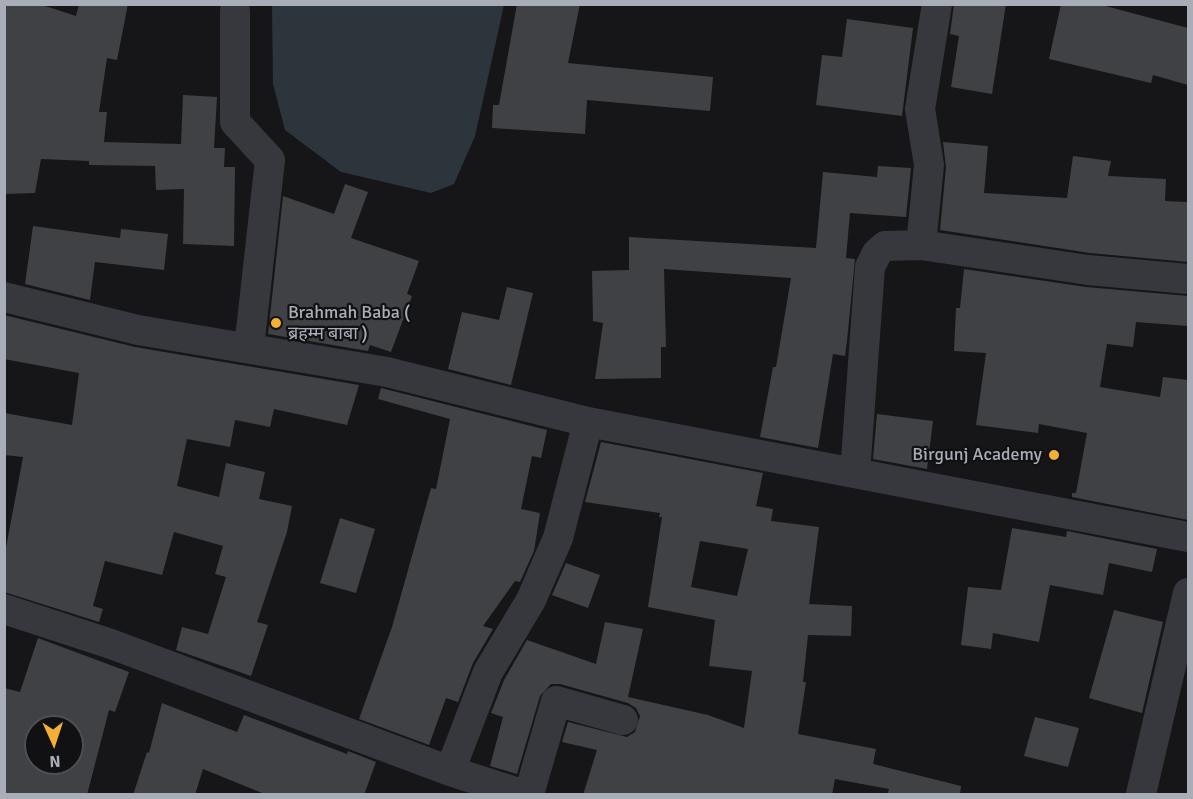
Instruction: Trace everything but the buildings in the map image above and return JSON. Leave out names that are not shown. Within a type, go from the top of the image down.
[{"type":"street","points":[[921,245],[929,165],[920,109],[937,4]]},
{"type":"street","points":[[235,11],[235,122],[270,160],[249,348]]},
{"type":"street","points":[[855,473],[870,267],[877,253],[885,246],[921,245],[1088,270],[1188,279]]},
{"type":"street","points":[[4,297],[138,330],[387,372],[588,422],[1188,537]]},
{"type":"street","points":[[450,771],[488,672],[531,600],[558,538],[588,422]]},
{"type":"street","points":[[1141,795],[1188,593]]},
{"type":"street","points":[[4,609],[111,645],[450,771],[522,795]]},
{"type":"street","points":[[529,795],[556,701],[623,720]]},
{"type":"shaded area","points":[[272,5],[504,5],[475,136],[454,184],[431,193],[341,172],[285,130],[273,84]]},
{"type":"place","name":"Brahmah Baba ( ब्रहम्म बाबा )","points":[[276,323]]},
{"type":"place","name":"Birgunj Academy","points":[[1054,455]]}]
